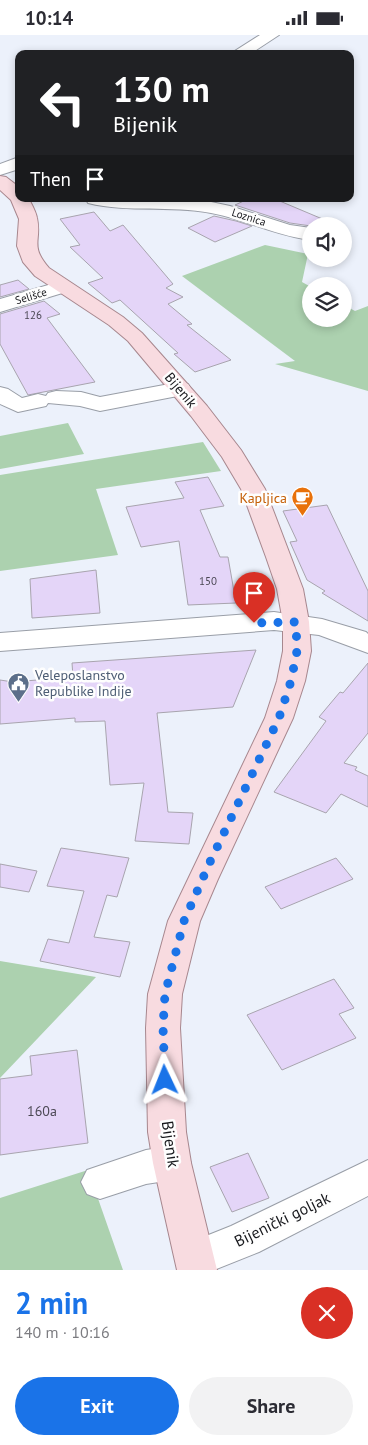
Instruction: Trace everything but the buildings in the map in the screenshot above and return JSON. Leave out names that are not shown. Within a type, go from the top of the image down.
[{"type":"main road","name":"Bijenik","points":[[0,181],[15,193]]},
{"type":"main road","name":"Bijenik","points":[[21,202],[28,219],[27,246],[30,258],[42,272],[116,321],[135,337],[233,455],[253,489],[290,589],[296,622],[297,651],[291,681],[279,718],[184,921],[165,994],[163,1027],[166,1113],[172,1163],[196,1264]]},
{"type":"street","points":[[245,50],[271,35]]},
{"type":"street","points":[[0,170],[15,164]]},
{"type":"street","name":"Loznica","points":[[118,202],[182,203],[208,206],[231,211],[290,231],[302,233]]},
{"type":"street","name":"Selišće","points":[[0,306],[62,287]]},
{"type":"street","points":[[0,394],[18,405],[47,400],[81,399],[100,404],[180,389]]},
{"type":"street","points":[[0,642],[274,621],[296,622],[334,629],[368,644]]},
{"type":"street","points":[[100,1182],[146,1167],[172,1163]]},
{"type":"street","name":"Bijenički goljak","points":[[196,1264],[368,1177]]},
{"type":"green space","points":[[265,245],[302,253],[302,267],[305,267],[302,277],[302,327],[352,327],[352,309],[355,311],[368,306],[368,391],[275,364],[295,361],[182,276]]},
{"type":"green space","points":[[68,423],[84,454],[0,469],[0,436]]},
{"type":"green space","points":[[203,442],[221,471],[96,489],[118,555],[0,571],[0,475]]},
{"type":"green space","points":[[0,961],[96,977],[0,1078]]},
{"type":"green space","points":[[88,1170],[123,1270],[0,1270],[0,1198]]},
{"type":"place","name":"Kapljica","points":[[303,517]]},
{"type":"place","name":"Veleposlanstvo Republike Indije","points":[[19,702]]},
{"type":"route","points":[[165,1080],[163,1027],[165,994],[184,921],[235,808],[279,718],[291,681],[297,651],[296,622],[274,621],[254,623]]}]
